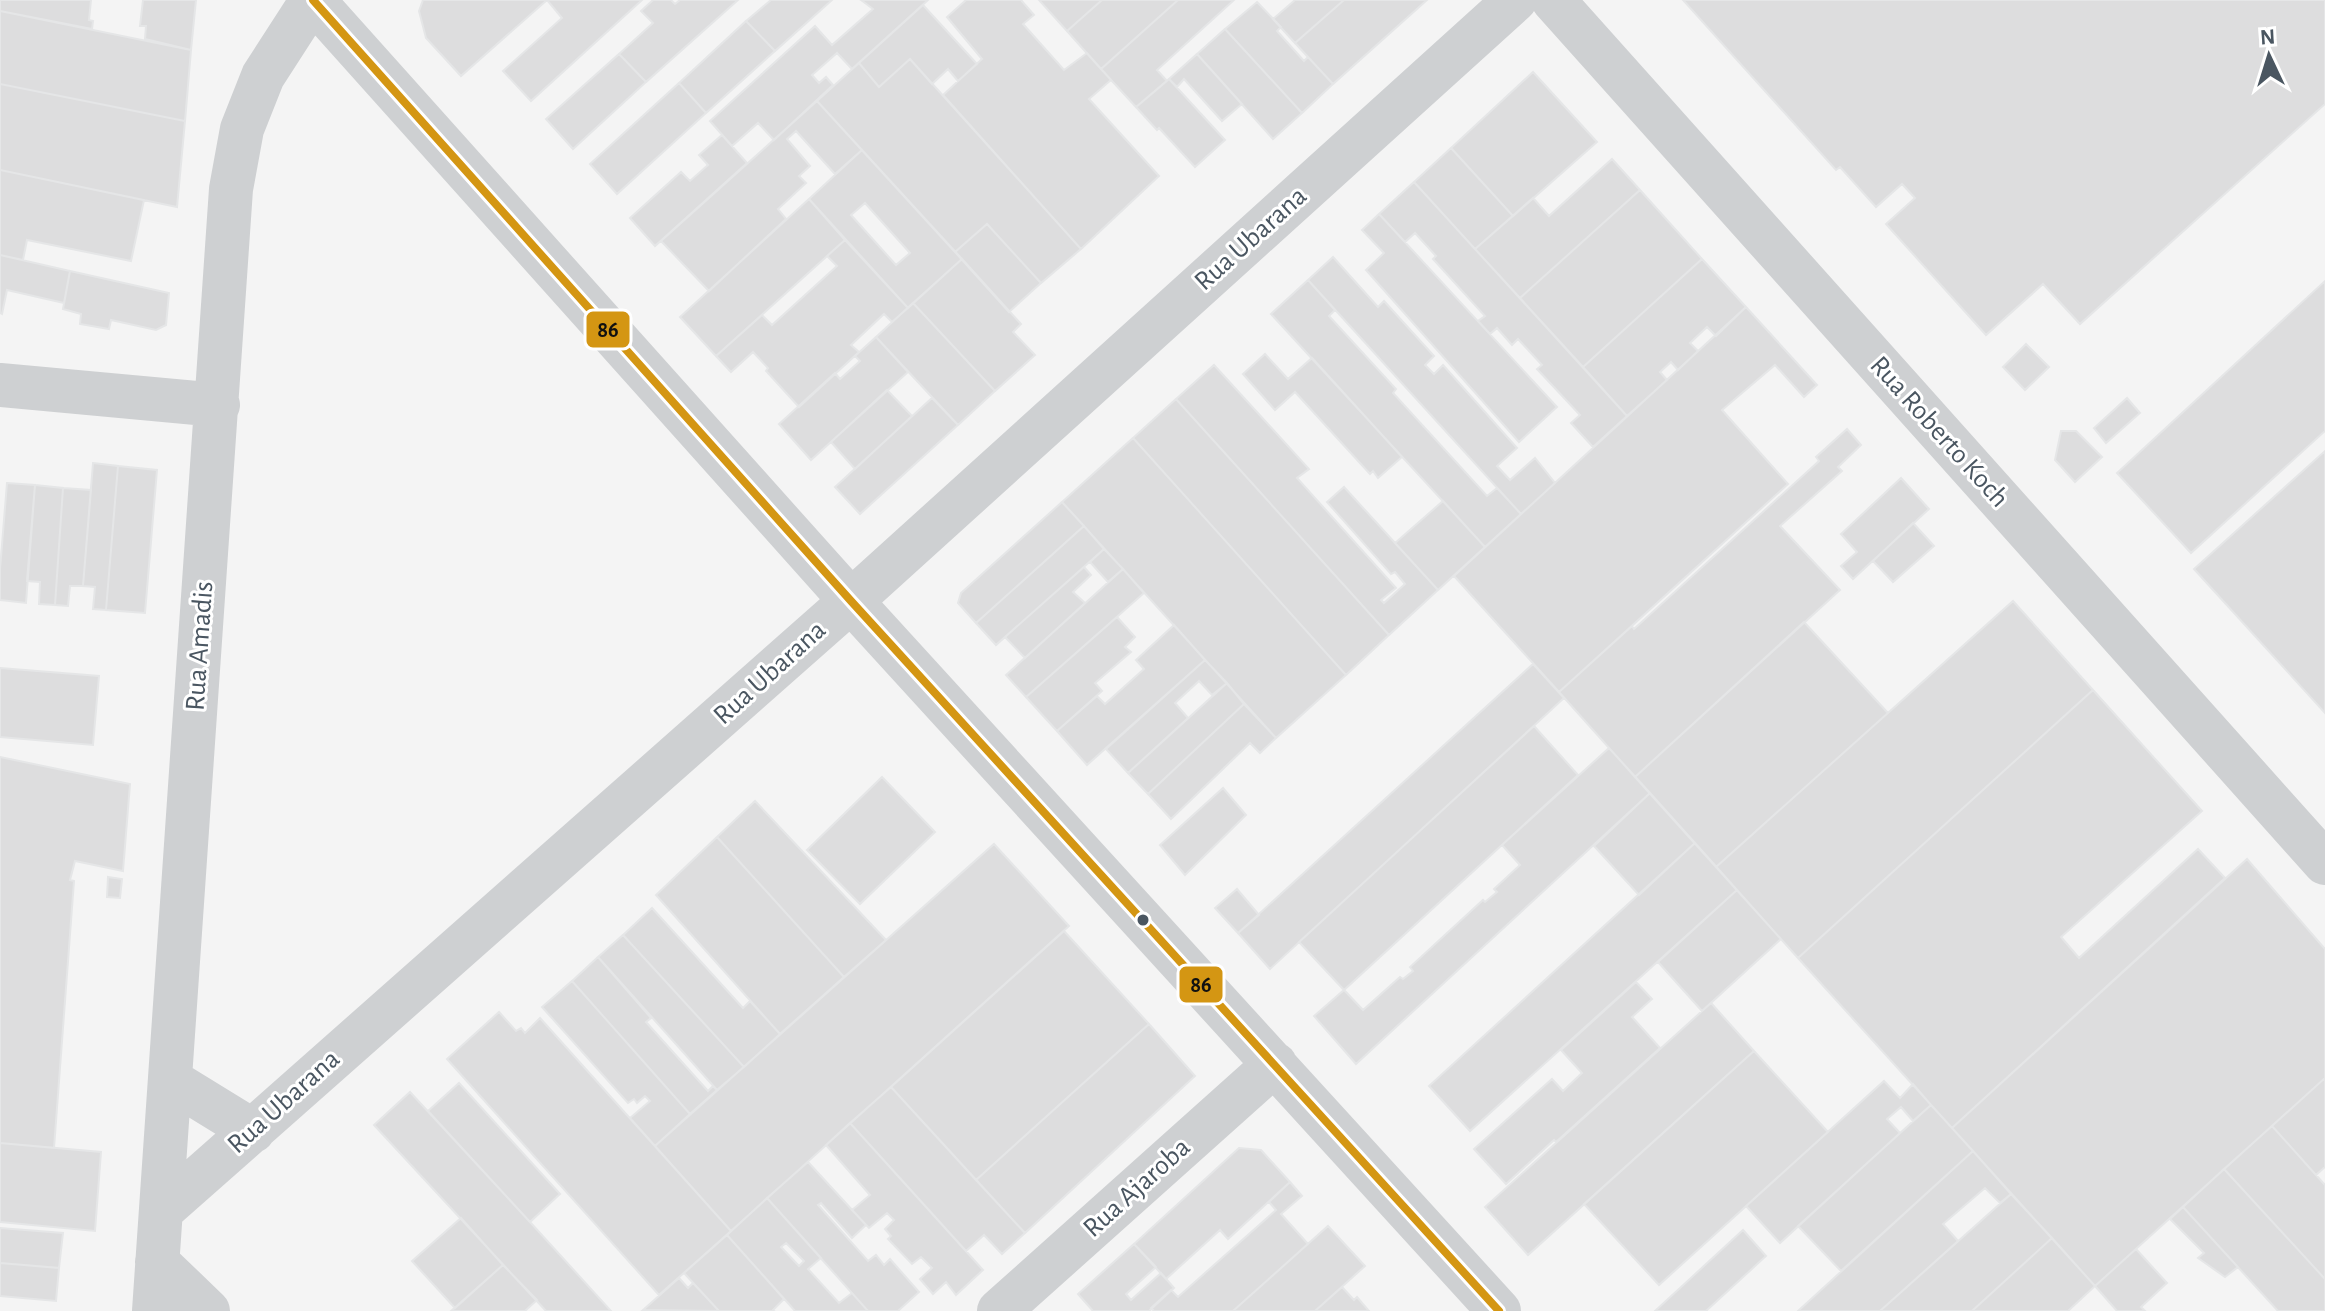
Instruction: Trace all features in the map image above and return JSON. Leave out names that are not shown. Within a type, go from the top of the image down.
[{"type":"street","name":"Rua Amadis","points":[[154,1311],[231,189],[242,129],[263,76],[313,0]]},
{"type":"street","points":[[313,0],[851,601],[1499,1311]]},
{"type":"street","name":"Rua Ubarana","points":[[161,1211],[851,601],[1515,0]]},
{"type":"street","name":"Rua Roberto Koch","points":[[1553,0],[2325,863]]},
{"type":"street","points":[[0,385],[218,405]]},
{"type":"street","name":"Rua Ajaroba","points":[[999,1311],[1275,1064]]},
{"type":"street","points":[[170,1080],[253,1131]]},
{"type":"street","points":[[157,1262],[208,1311]]},
{"type":"building","points":[[0,0],[91,0],[89,20],[93,21],[92,29],[0,11]]},
{"type":"building","points":[[143,0],[196,0],[191,50],[145,39],[146,26],[140,26]]},
{"type":"building","points":[[423,0],[547,0],[461,76],[426,38],[419,11]]},
{"type":"building","points":[[547,0],[642,0],[531,101],[503,71],[562,18]]},
{"type":"building","points":[[653,0],[671,0],[675,4],[680,0],[738,0],[646,82],[619,54],[653,23],[641,11]]},
{"type":"building","points":[[771,0],[832,0],[775,51],[746,21]]},
{"type":"building","points":[[861,0],[928,0],[852,69],[837,53],[812,75],[819,83],[826,77],[833,85],[774,140],[758,123],[732,146],[710,121],[815,26],[832,45],[873,9]]},
{"type":"building","points":[[966,0],[1021,0],[1034,15],[1023,24],[1064,70],[1087,53],[1111,80],[1089,99],[1159,176],[1081,249],[943,95],[982,59],[947,17]]},
{"type":"building","points":[[1039,0],[1102,0],[1067,31]]},
{"type":"building","points":[[1102,0],[1178,0],[1101,69],[1067,31]]},
{"type":"building","points":[[1178,0],[1234,0],[1157,70],[1167,81],[1136,107],[1101,69]]},
{"type":"building","points":[[1295,0],[1344,0],[1295,43],[1273,19]]},
{"type":"building","points":[[1344,0],[1427,0],[1333,84],[1295,43]]},
{"type":"building","points":[[1683,0],[2325,0],[2325,104],[2080,324],[2043,284],[1986,335],[1886,224],[1915,198],[1902,184],[1876,207],[1840,167],[1836,170]]},
{"type":"building","points":[[1257,2],[1281,27],[1277,31],[1304,61],[1308,57],[1333,84],[1302,113],[1225,29]]},
{"type":"building","points":[[923,5],[977,64],[958,81],[948,69],[932,84],[910,59],[879,87],[859,63]]},
{"type":"building","points":[[0,11],[191,50],[185,121],[0,84]]},
{"type":"building","points":[[746,21],[775,51],[706,113],[679,83]]},
{"type":"building","points":[[1225,29],[1302,113],[1273,139],[1197,54]]},
{"type":"building","points":[[619,54],[646,82],[573,149],[546,119]]},
{"type":"building","points":[[1197,54],[1242,104],[1222,121],[1184,79],[1177,87],[1169,79]]},
{"type":"building","points":[[910,59],[1081,249],[1041,283],[987,224],[955,252],[817,101],[859,63],[879,87]]},
{"type":"building","points":[[1533,72],[1597,142],[1513,216],[1451,148]]},
{"type":"building","points":[[1169,79],[1225,140],[1195,167],[1136,107]]},
{"type":"building","points":[[679,83],[706,113],[617,194],[590,164]]},
{"type":"building","points":[[0,84],[185,121],[177,207],[0,170]]},
{"type":"building","points":[[817,101],[862,150],[835,174],[796,131],[787,139],[810,166],[799,176],[806,183],[778,209],[786,219],[709,291],[661,241]]},
{"type":"building","points":[[722,135],[747,163],[655,246],[630,218],[681,172],[690,181],[708,165],[699,155]]},
{"type":"building","points":[[1451,148],[1513,216],[1475,249],[1414,182]]},
{"type":"building","points":[[862,150],[962,259],[908,308],[809,199]],"holes":[[[865,203],[910,253],[896,265],[851,215]]]},
{"type":"building","points":[[1612,159],[1640,190],[1520,298],[1475,249],[1533,198],[1549,216]]},
{"type":"building","points":[[0,170],[144,200],[131,261],[27,240],[23,260],[0,255]]},
{"type":"building","points":[[1414,182],[1627,416],[1593,447],[1571,423],[1580,415],[1537,369],[1542,365],[1518,339],[1512,345],[1497,328],[1490,334],[1478,321],[1485,316],[1433,259],[1436,256],[1415,233],[1405,242],[1379,214]]},
{"type":"building","points":[[1640,190],[1702,259],[1583,367],[1520,298]]},
{"type":"building","points":[[809,199],[845,240],[716,356],[680,317]]},
{"type":"building","points":[[1379,214],[1557,407],[1519,442],[1366,270],[1384,253],[1362,230]]},
{"type":"building","points":[[987,224],[1041,283],[1009,312],[955,252]]},
{"type":"building","points":[[845,240],[908,308],[892,322],[884,314],[851,345],[859,352],[799,407],[753,352],[731,372],[716,356],[762,315],[772,325],[837,266],[827,256]]},
{"type":"building","points":[[0,255],[70,271],[64,303],[7,290],[0,313]]},
{"type":"building","points":[[1333,257],[1378,307],[1384,301],[1434,356],[1425,365],[1434,374],[1443,365],[1517,448],[1497,466],[1510,480],[1535,458],[1555,483],[1521,514],[1308,280]]},
{"type":"building","points":[[962,259],[1021,324],[1013,332],[1035,355],[995,391],[913,303]]},
{"type":"building","points":[[1702,259],[1746,307],[1716,336],[1707,327],[1690,343],[1698,351],[1678,370],[1671,362],[1660,372],[1667,380],[1627,416],[1583,367]]},
{"type":"building","points":[[70,271],[169,293],[166,325],[156,330],[111,320],[109,329],[80,324],[81,314],[63,309]]},
{"type":"building","points":[[1308,280],[1335,310],[1329,316],[1396,389],[1393,393],[1487,496],[1497,488],[1521,514],[1485,547],[1271,314]]},
{"type":"building","points":[[2325,281],[2325,431],[2191,553],[2117,473]]},
{"type":"building","points":[[913,303],[995,391],[958,425],[876,337]]},
{"type":"building","points":[[1746,307],[1817,385],[1804,397],[1775,365],[1722,410],[1788,484],[1559,692],[1454,576]]},
{"type":"building","points":[[876,337],[908,372],[811,460],[779,424],[835,373],[840,379],[860,361],[855,356]]},
{"type":"building","points":[[2026,344],[2049,367],[2025,390],[2003,367]]},
{"type":"building","points":[[1265,354],[1288,379],[1312,358],[1402,457],[1378,478],[1373,471],[1370,474],[1295,392],[1275,410],[1243,374]]},
{"type":"building","points":[[1214,365],[1309,469],[1297,478],[1396,588],[1381,600],[1384,603],[1405,584],[1395,572],[1391,574],[1327,502],[1344,487],[1438,590],[1389,635],[1176,399]]},
{"type":"building","points":[[887,390],[912,416],[855,469],[831,442]]},
{"type":"building","points":[[932,398],[958,425],[860,514],[835,487]]},
{"type":"building","points":[[2127,398],[2140,413],[2106,443],[2094,428]]},
{"type":"building","points":[[1176,399],[1389,635],[1346,675],[1133,438]]},
{"type":"building","points":[[1847,429],[1861,445],[1838,467],[1842,471],[1780,526],[1840,590],[1635,777],[1559,692],[1632,626],[1634,629],[1819,461],[1816,457]]},
{"type":"building","points":[[2061,431],[2076,431],[2102,457],[2075,482],[2055,460]]},
{"type":"building","points":[[1133,438],[1346,675],[1276,738],[1062,502]]},
{"type":"building","points":[[2325,451],[2325,713],[2194,569]]},
{"type":"building","points":[[93,463],[118,466],[106,610],[93,609],[95,587],[83,586]]},
{"type":"building","points":[[118,466],[157,470],[145,613],[106,610]]},
{"type":"building","points":[[1901,478],[1929,509],[1853,579],[1841,566],[1857,552],[1841,534]]},
{"type":"building","points":[[7,483],[35,485],[26,603],[0,600]]},
{"type":"building","points":[[35,485],[63,488],[55,605],[39,604],[40,582],[27,581]]},
{"type":"building","points":[[63,488],[91,490],[83,586],[70,586],[68,606],[55,605]]},
{"type":"building","points":[[1443,501],[1485,547],[1438,590],[1395,543]]},
{"type":"building","points":[[1062,502],[1084,526],[976,623],[958,603],[961,593]]},
{"type":"building","points":[[1913,523],[1934,546],[1893,582],[1873,561]]},
{"type":"building","points":[[1084,526],[1104,549],[996,645],[976,623]]},
{"type":"building","points":[[1104,549],[1123,569],[1108,582],[1090,562]]},
{"type":"building","points":[[1084,567],[1091,575],[1073,592],[1085,603],[1025,658],[1005,637]]},
{"type":"building","points":[[1123,569],[1144,593],[1026,697],[1006,675]]},
{"type":"building","points":[[2013,601],[2093,690],[1798,958],[1716,867]]},
{"type":"building","points":[[1117,617],[1135,637],[1125,647],[1131,652],[1095,683],[1102,691],[1057,731],[1026,697]]},
{"type":"building","points":[[1804,622],[1888,713],[1716,867],[1635,777]]},
{"type":"building","points":[[1174,625],[1205,660],[1087,765],[1057,731],[1097,696],[1105,704],[1144,669],[1136,660]]},
{"type":"building","points":[[1205,660],[1227,683],[1212,695],[1199,681],[1175,703],[1188,718],[1128,773],[1106,749]]},
{"type":"building","points":[[1533,664],[1564,698],[1270,969],[1238,933]]},
{"type":"building","points":[[0,668],[99,676],[93,745],[0,737]]},
{"type":"building","points":[[1227,683],[1244,704],[1148,794],[1128,773]]},
{"type":"building","points":[[2093,690],[2202,811],[2061,937],[2079,958],[2198,849],[2225,878],[1952,1128],[1798,958]]},
{"type":"building","points":[[1244,704],[1276,738],[1260,753],[1250,743],[1171,819],[1148,794]]},
{"type":"building","points":[[1534,726],[1578,775],[1344,990],[1299,942]]},
{"type":"building","points":[[1609,748],[1650,793],[1356,1064],[1314,1016],[1344,990],[1363,1010],[1400,977],[1403,979],[1413,971],[1410,967],[1483,900],[1485,902],[1497,892],[1494,889],[1520,865],[1502,845]]},
{"type":"building","points":[[0,757],[130,784],[123,871],[75,861],[70,880],[74,881],[54,1148],[0,1143]]},
{"type":"building","points":[[882,777],[935,832],[860,904],[807,850]]},
{"type":"building","points":[[1223,788],[1246,815],[1185,875],[1160,845]]},
{"type":"building","points":[[1650,793],[1695,843],[1639,895],[1594,846]]},
{"type":"building","points":[[755,801],[886,940],[844,977],[717,837]]},
{"type":"building","points":[[717,837],[844,977],[780,1034],[656,895]]},
{"type":"building","points":[[1695,843],[1737,890],[1470,1131],[1429,1086]]},
{"type":"building","points":[[994,844],[1069,926],[731,1231],[655,1146]]},
{"type":"building","points":[[2247,859],[2325,949],[2325,1078],[2095,1286],[1952,1128]]},
{"type":"building","points":[[108,877],[122,879],[120,898],[107,897]]},
{"type":"building","points":[[1237,889],[1259,915],[1238,933],[1215,908]]},
{"type":"building","points":[[1737,890],[1781,939],[1702,1011],[1658,962]]},
{"type":"building","points":[[652,908],[743,1008],[750,1001],[780,1034],[744,1067],[623,935]]},
{"type":"building","points":[[1064,931],[1149,1024],[976,1180],[891,1087]]},
{"type":"building","points":[[623,935],[744,1067],[717,1090],[598,957]]},
{"type":"building","points":[[598,957],[651,1018],[646,1022],[708,1091],[713,1086],[717,1090],[690,1114],[572,981]]},
{"type":"building","points":[[572,981],[690,1114],[655,1146],[630,1118],[650,1101],[645,1096],[637,1103],[634,1099],[628,1103],[542,1007]]},
{"type":"building","points":[[1636,982],[1652,999],[1632,1017],[1660,1048],[1506,1184],[1474,1149],[1552,1079],[1563,1091],[1582,1073],[1561,1050]]},
{"type":"building","points":[[1711,1003],[1754,1051],[1528,1255],[1485,1207]]},
{"type":"building","points":[[499,1012],[516,1031],[521,1028],[525,1033],[540,1018],[731,1231],[659,1295],[447,1059]]},
{"type":"building","points":[[1149,1024],[1195,1076],[1025,1233],[976,1180]]},
{"type":"building","points":[[1754,1051],[1828,1132],[1659,1285],[1584,1204]]},
{"type":"building","points":[[2325,1078],[2325,1167],[2316,1175],[2272,1126]]},
{"type":"building","points":[[1884,1081],[1900,1098],[1913,1084],[1931,1105],[1913,1121],[1901,1107],[1887,1119],[1900,1133],[1780,1243],[1746,1206]]},
{"type":"building","points":[[459,1083],[560,1194],[530,1222],[428,1111]]},
{"type":"building","points":[[891,1087],[1025,1233],[1002,1254],[984,1235],[966,1251],[850,1123]]},
{"type":"building","points":[[410,1092],[611,1311],[546,1311],[374,1125]]},
{"type":"building","points":[[1931,1105],[1973,1151],[1841,1271],[1798,1226]]},
{"type":"building","points":[[850,1123],[983,1270],[956,1295],[946,1282],[933,1294],[920,1279],[932,1268],[921,1257],[912,1264],[888,1239],[891,1236],[885,1229],[894,1220],[887,1213],[869,1228],[852,1210],[870,1195],[826,1145]]},
{"type":"building","points":[[2272,1126],[2325,1185],[2325,1279],[2224,1169]]},
{"type":"building","points":[[0,1143],[101,1152],[95,1231],[0,1222]]},
{"type":"building","points":[[1239,1148],[1261,1150],[1290,1182],[1228,1239],[1220,1230],[1166,1279],[1134,1244]]},
{"type":"building","points":[[1973,1151],[2011,1194],[2000,1203],[1985,1188],[1943,1224],[1958,1241],[1880,1311],[1798,1311]]},
{"type":"building","points":[[808,1162],[866,1225],[852,1238],[821,1203],[818,1205],[868,1261],[876,1255],[884,1265],[890,1259],[919,1292],[898,1311],[868,1311],[767,1198]]},
{"type":"building","points":[[2224,1169],[2325,1279],[2325,1311],[2278,1311],[2183,1207]]},
{"type":"building","points":[[1290,1182],[1302,1196],[1281,1214],[1308,1244],[1233,1311],[1154,1311],[1151,1308],[1171,1290],[1178,1297],[1276,1210],[1269,1202]]},
{"type":"building","points":[[2011,1194],[2052,1238],[1972,1311],[1880,1311]]},
{"type":"building","points":[[767,1198],[821,1258],[808,1269],[839,1303],[852,1293],[868,1311],[795,1311],[727,1235]],"holes":[[[786,1243],[804,1261],[799,1266],[781,1247]]]},
{"type":"building","points":[[2183,1207],[2238,1267],[2225,1277],[2198,1258],[2204,1253],[2170,1219]]},
{"type":"building","points":[[461,1218],[503,1265],[455,1308],[412,1261]]},
{"type":"building","points":[[1328,1226],[1365,1266],[1315,1311],[1233,1311]]},
{"type":"building","points":[[0,1228],[63,1233],[59,1268],[0,1263]]},
{"type":"building","points":[[1743,1230],[1766,1256],[1706,1311],[1655,1311]]},
{"type":"building","points":[[727,1235],[784,1299],[774,1311],[719,1311],[684,1273]]},
{"type":"building","points":[[2052,1238],[2095,1286],[2068,1311],[1972,1311]]},
{"type":"building","points":[[1134,1244],[1156,1267],[1126,1294],[1131,1300],[1161,1273],[1174,1288],[1149,1311],[1093,1311],[1078,1294]]},
{"type":"building","points":[[2136,1249],[2167,1283],[2141,1307],[2145,1311],[2117,1311],[2095,1286]]},
{"type":"building","points":[[0,1263],[59,1268],[56,1301],[0,1296]]},
{"type":"building","points":[[503,1265],[537,1300],[525,1311],[451,1311]]},
{"type":"building","points":[[679,1278],[688,1288],[693,1283],[719,1311],[643,1310]]},
{"type":"building","points":[[1342,1287],[1354,1300],[1357,1297],[1369,1311],[1315,1311]]},
{"type":"transit line","name":"86","points":[[313,0],[851,601],[1499,1311]]}]
